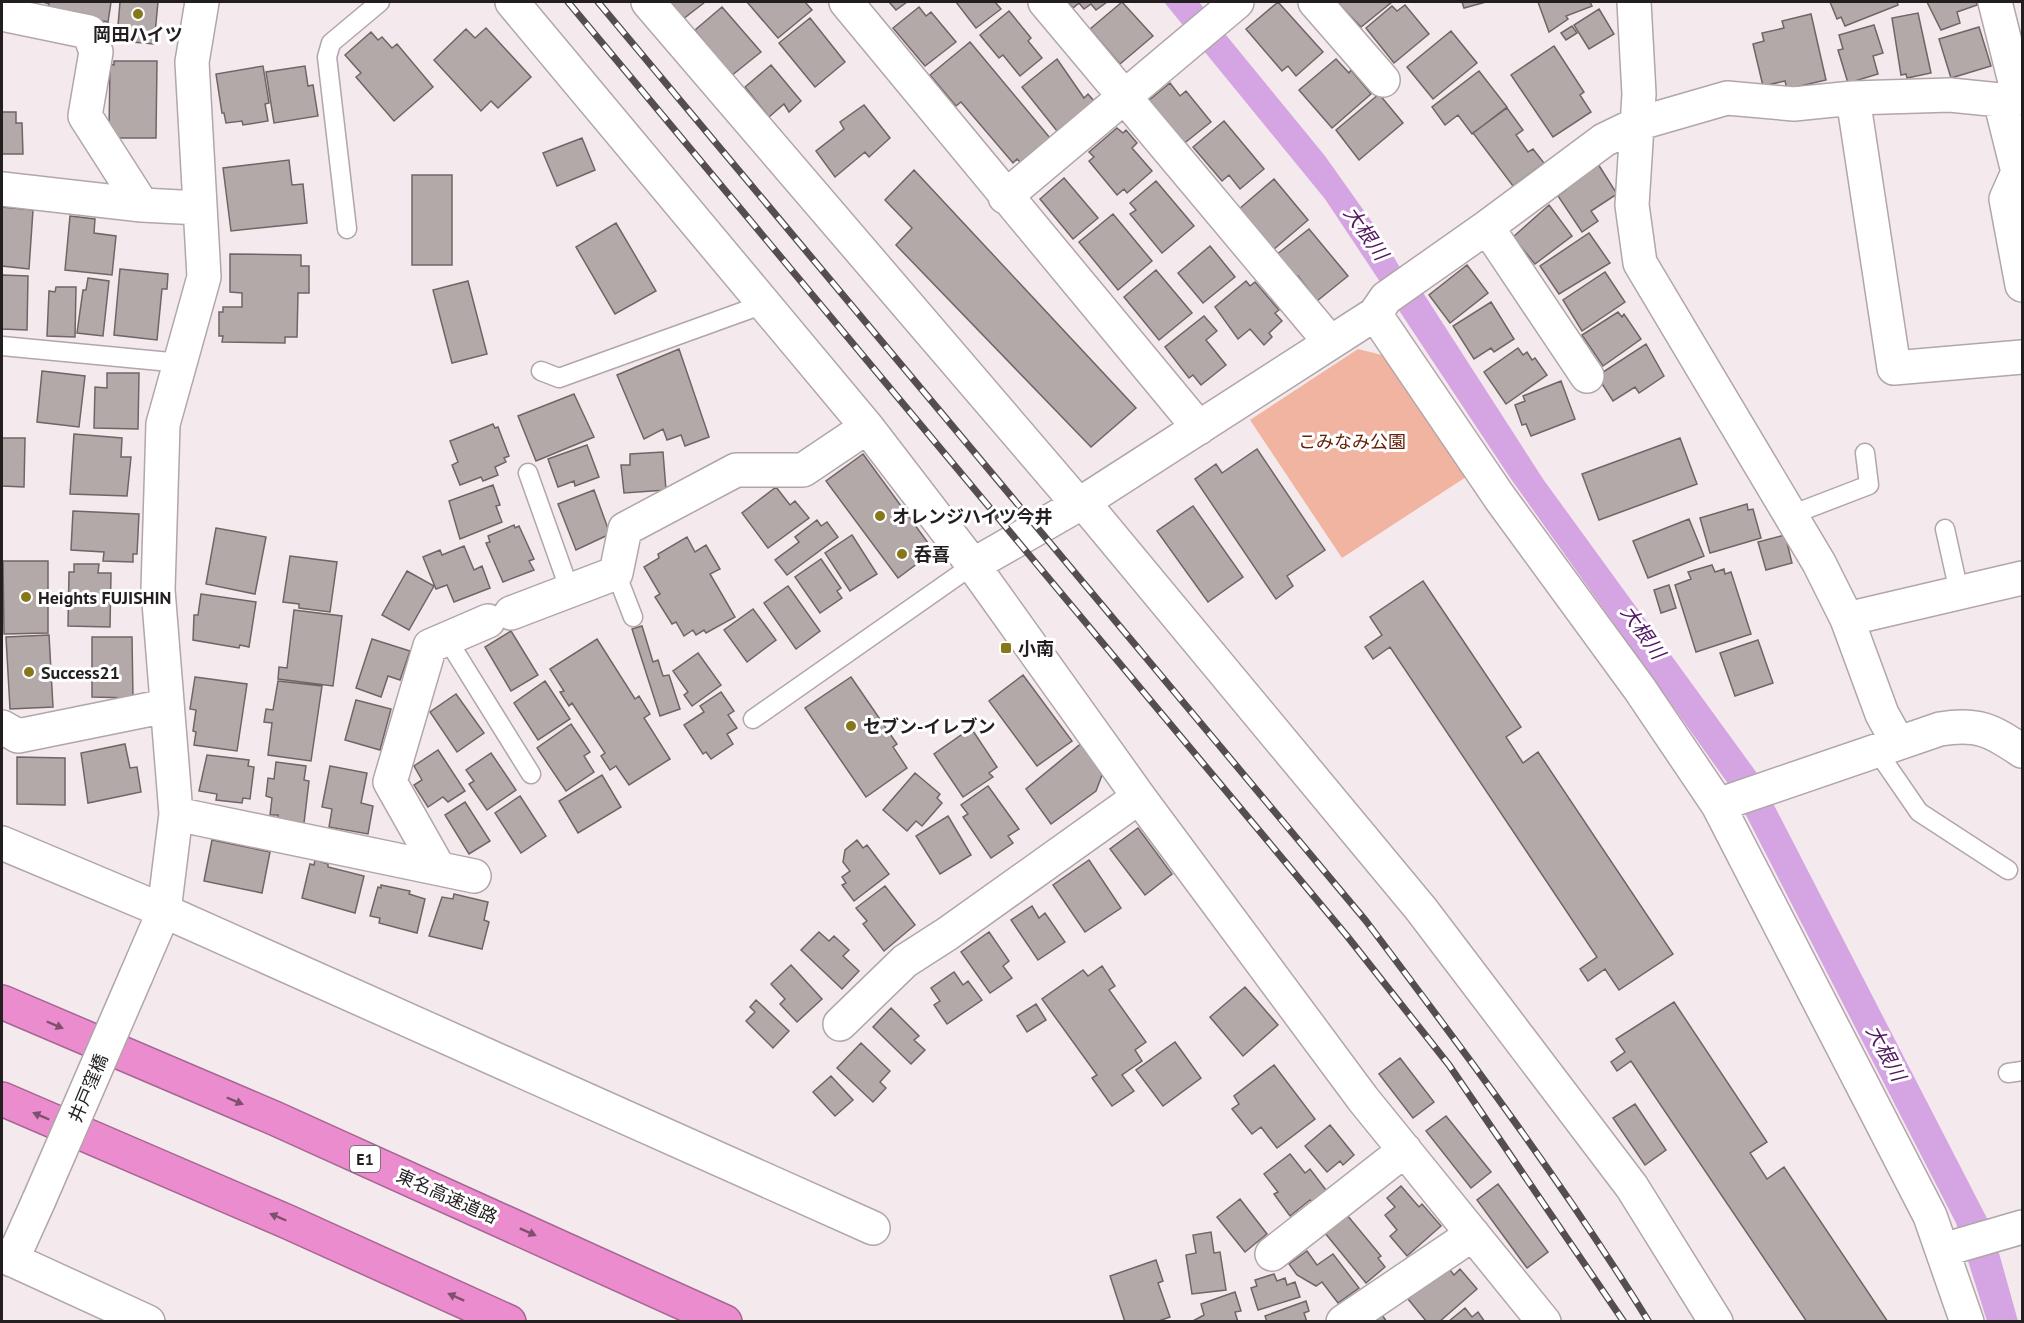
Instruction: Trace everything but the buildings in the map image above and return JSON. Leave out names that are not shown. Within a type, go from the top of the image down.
[{"type":"highway","name":"東名高速道路","points":[[2,1002],[274,1118],[725,1322]]},
{"type":"highway","points":[[2,1099],[288,1222],[509,1322]]},
{"type":"street","name":"井戸窪橋","points":[[7,1258],[39,1200],[164,911],[176,814],[158,590],[163,424],[204,277],[192,62],[202,2]]},
{"type":"street","points":[[512,2],[867,427],[973,565],[1139,797],[1363,1099],[1544,1322]]},
{"type":"street","points":[[648,2],[1080,503],[1420,909],[1632,1187],[1716,1322]]},
{"type":"street","points":[[846,2],[1005,197],[1199,428]]},
{"type":"street","points":[[1045,2],[1330,342]]},
{"type":"street","points":[[1315,2],[1383,80]]},
{"type":"street","points":[[1634,2],[1639,94],[1632,205],[1640,263],[1820,563],[1846,620],[1882,714],[1888,747]]},
{"type":"street","points":[[1995,2],[2014,99],[2020,173],[2006,199],[2022,285]]},
{"type":"street","points":[[1005,197],[1228,9]]},
{"type":"street","points":[[2,14],[89,32],[96,52],[85,116],[142,205]]},
{"type":"street","points":[[973,565],[1080,503],[1330,342],[1604,140],[1637,124],[1727,98],[1794,104],[1853,98],[1950,95],[2014,99]]},
{"type":"street","points":[[1853,98],[1894,368],[2022,357]]},
{"type":"street","points":[[2,189],[142,205],[199,208]]},
{"type":"street","points":[[1487,227],[1587,376]]},
{"type":"street","points":[[1380,306],[1500,498],[1639,688],[1726,802],[1925,1206],[1953,1247],[1967,1322]]},
{"type":"street","points":[[438,867],[390,782],[430,646],[616,573],[625,529],[736,470],[803,470],[867,427]]},
{"type":"street","points":[[1846,620],[2022,578]]},
{"type":"street","points":[[2,727],[18,736],[166,706]]},
{"type":"street","points":[[1726,802],[1940,729],[1967,725],[1994,731],[2022,751]]},
{"type":"street","points":[[840,1024],[905,961],[947,934],[1139,797]]},
{"type":"street","points":[[176,814],[474,876]]},
{"type":"street","points":[[2,843],[164,911],[873,1228]]},
{"type":"street","points":[[1272,1254],[1404,1150]]},
{"type":"street","points":[[1953,1247],[2009,1231]]},
{"type":"street","points":[[1343,1322],[1473,1234]]},
{"type":"street","points":[[7,1258],[148,1322]]},
{"type":"lane","points":[[346,229],[327,57],[331,43],[380,2]]},
{"type":"lane","points":[[541,371],[559,378],[764,303]]},
{"type":"lane","points":[[2,346],[181,363]]},
{"type":"lane","points":[[1791,515],[1869,485],[1865,453]]},
{"type":"lane","points":[[528,473],[570,591]]},
{"type":"lane","points":[[1945,529],[1959,592]]},
{"type":"lane","points":[[753,719],[973,565]]},
{"type":"lane","points":[[616,573],[633,616]]},
{"type":"lane","points":[[447,639],[531,774]]},
{"type":"lane","points":[[1888,747],[1919,812],[2008,870]]},
{"type":"green space","name":"こみなみ公園","points":[[1358,349],[1382,355],[1466,477],[1342,558],[1250,420]]},
{"type":"water","name":"大根川","points":[[1164,2],[1199,2],[1325,156],[1379,232],[1402,271],[1422,291],[1543,479],[1759,776],[1992,1228],[2018,1321],[1987,1321],[1956,1223],[1734,792],[1511,479],[1325,199]]},
{"type":"railway","points":[[568,2],[1347,936],[1449,1065],[1624,1322]]},
{"type":"railway","points":[[598,2],[1366,921],[1548,1168],[1649,1322]]},
{"type":"place","name":"岡田ハイツ","points":[[138,14]]},
{"type":"place","name":"オレンジハイツ今井","points":[[880,516]]},
{"type":"place","name":"呑喜","points":[[902,554]]},
{"type":"place","name":"Heights FUJISHIN","points":[[26,597]]},
{"type":"place","name":"小南","points":[[1006,648]]},
{"type":"place","name":"Success21","points":[[29,672]]},
{"type":"place","name":"セブン-イレブン","points":[[851,726]]}]
